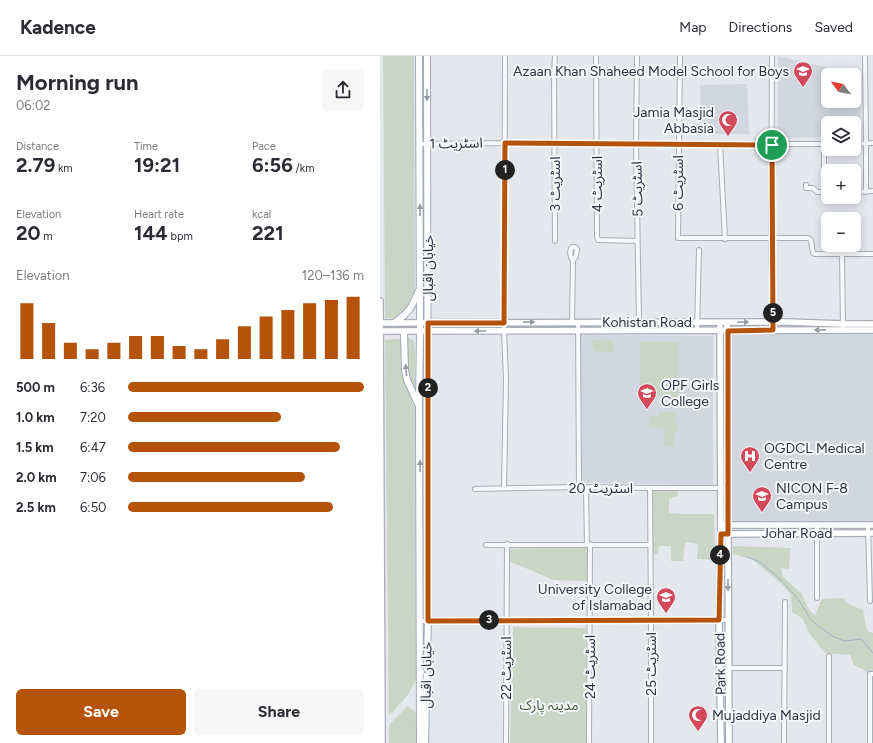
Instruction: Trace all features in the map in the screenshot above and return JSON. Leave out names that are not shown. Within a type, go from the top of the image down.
[{"type":"main road","name":"خیابان اقبال","points":[[419,56],[420,743]]},
{"type":"main road","name":"خیابان اقبال","points":[[425,743],[428,621],[427,56]]},
{"type":"main road","points":[[394,323],[411,308],[420,287]]},
{"type":"main road","points":[[404,332],[405,370],[407,380],[419,405]]},
{"type":"street","points":[[504,488],[506,378],[504,331],[505,56]]},
{"type":"street","name":"اسٹریٹ 3","points":[[555,56],[555,241]]},
{"type":"street","name":"اسٹریٹ 4","points":[[596,56],[597,236],[598,240],[637,241]]},
{"type":"street","name":"اسٹریٹ 5","points":[[637,56],[636,144],[639,322]]},
{"type":"street","name":"اسٹریٹ 6","points":[[680,56],[678,238],[724,238]]},
{"type":"street","points":[[772,56],[773,330]]},
{"type":"street","points":[[865,56],[866,192]]},
{"type":"street","points":[[861,144],[873,143]]},
{"type":"street","name":"اسٹریٹ 1","points":[[419,144],[821,144]]},
{"type":"street","points":[[720,144],[724,238],[808,238],[812,241],[814,254],[873,254]]},
{"type":"street","points":[[806,185],[806,188],[813,188],[817,192],[821,192]]},
{"type":"street","points":[[861,192],[873,191]]},
{"type":"street","points":[[697,331],[699,250]]},
{"type":"street","points":[[842,253],[843,327]]},
{"type":"street","points":[[573,261],[575,322],[578,331],[579,488]]},
{"type":"street","points":[[380,301],[382,743]]},
{"type":"street","name":"Park Road","points":[[720,322],[721,534],[719,620],[721,743]]},
{"type":"street","name":"Park Road","points":[[727,322],[729,743]]},
{"type":"street","points":[[787,322],[787,330]]},
{"type":"street","name":"Kohistan Road","points":[[380,323],[787,322],[873,330]]},
{"type":"street","name":"Kohistan Road","points":[[380,331],[728,331],[787,330],[873,324]]},
{"type":"street","name":"اسٹریٹ 24","points":[[586,488],[590,620],[589,743]]},
{"type":"street","name":"اسٹریٹ 25","points":[[650,488],[651,743]]},
{"type":"street","name":"اسٹریٹ 20","points":[[474,489],[728,488]]},
{"type":"street","name":"Johar Road","points":[[721,525],[870,525]]},
{"type":"street","points":[[817,525],[817,598]]},
{"type":"street","points":[[870,525],[870,600]]},
{"type":"street","name":"Johar Road","points":[[721,534],[870,533]]},
{"type":"street","points":[[486,544],[650,544]]},
{"type":"street","name":"اسٹریٹ 22","points":[[506,743],[507,544]]},
{"type":"street","points":[[784,743],[785,602]]},
{"type":"street","points":[[420,621],[729,620]]},
{"type":"street","points":[[829,656],[830,743]]},
{"type":"street","points":[[729,668],[785,668]]},
{"type":"street","points":[[870,743],[870,674],[873,674]]},
{"type":"street","points":[[870,693],[873,688]]},
{"type":"shaded area","name":"Azaan Khan Shaheed Model School for Boys","points":[[778,56],[830,68],[821,68],[821,108],[861,108],[861,116],[821,116],[821,137],[778,138]]},
{"type":"shaded area","points":[[747,84],[749,134],[702,134],[700,85]]},
{"type":"shaded area","points":[[873,330],[873,525],[728,525],[727,331]]},
{"type":"shaded area","name":"OPF Girls College","points":[[581,335],[713,336],[713,485],[582,483]]},
{"type":"green space","points":[[383,56],[414,56],[415,290],[407,309],[397,318],[385,318]]},
{"type":"green space","points":[[409,338],[414,341],[415,352],[416,680],[407,696],[389,716],[385,340]]},
{"type":"green space","points":[[592,340],[614,341],[614,352],[593,351]]},
{"type":"green space","points":[[640,342],[678,342],[679,397],[640,397]]},
{"type":"green space","points":[[659,412],[675,412],[677,432],[674,432],[674,447],[664,446],[665,428],[647,427],[650,416],[658,416]]},
{"type":"green space","points":[[652,490],[678,491],[678,496],[669,499],[669,513],[714,514],[715,560],[697,559],[698,544],[685,542],[683,561],[671,561],[671,546],[659,546],[658,554],[651,555]]},
{"type":"green space","points":[[587,546],[587,581],[553,580],[510,562],[510,549]]},
{"type":"green space","points":[[733,546],[790,548],[789,569],[781,568],[783,577],[801,593],[809,610],[815,615],[822,599],[844,598],[846,603],[863,610],[867,631],[873,633],[873,673],[854,665],[850,655],[825,653],[809,633],[803,619],[792,612],[791,595],[783,585],[753,560],[733,554]]},
{"type":"green space","name":"مدینہ پارک","points":[[513,627],[586,628],[587,743],[510,743]]},
{"type":"green space","points":[[408,706],[417,714],[417,743],[389,743],[389,725]]},
{"type":"waterway","points":[[748,557],[760,562],[779,578],[799,600],[811,620],[821,628],[834,637],[845,641],[861,639],[873,653]]},
{"type":"place","name":"Azaan Khan Shaheed Model School for Boys","points":[[803,88]]},
{"type":"place","name":"Jamia Masjid Abbasia","points":[[728,137]]},
{"type":"place","name":"OPF Girls College","points":[[647,410]]},
{"type":"place","name":"OGDCL Medical Centre","points":[[750,473]]},
{"type":"place","name":"NICON F-8 Campus","points":[[762,513]]},
{"type":"place","name":"University College of Islamabad","points":[[666,614]]},
{"type":"place","name":"Mujaddiya Masjid","points":[[698,732]]},
{"type":"route","points":[[505,143],[772,145],[773,330],[728,331],[728,534],[721,534],[719,620],[428,621],[428,323],[504,323],[505,143]]}]
